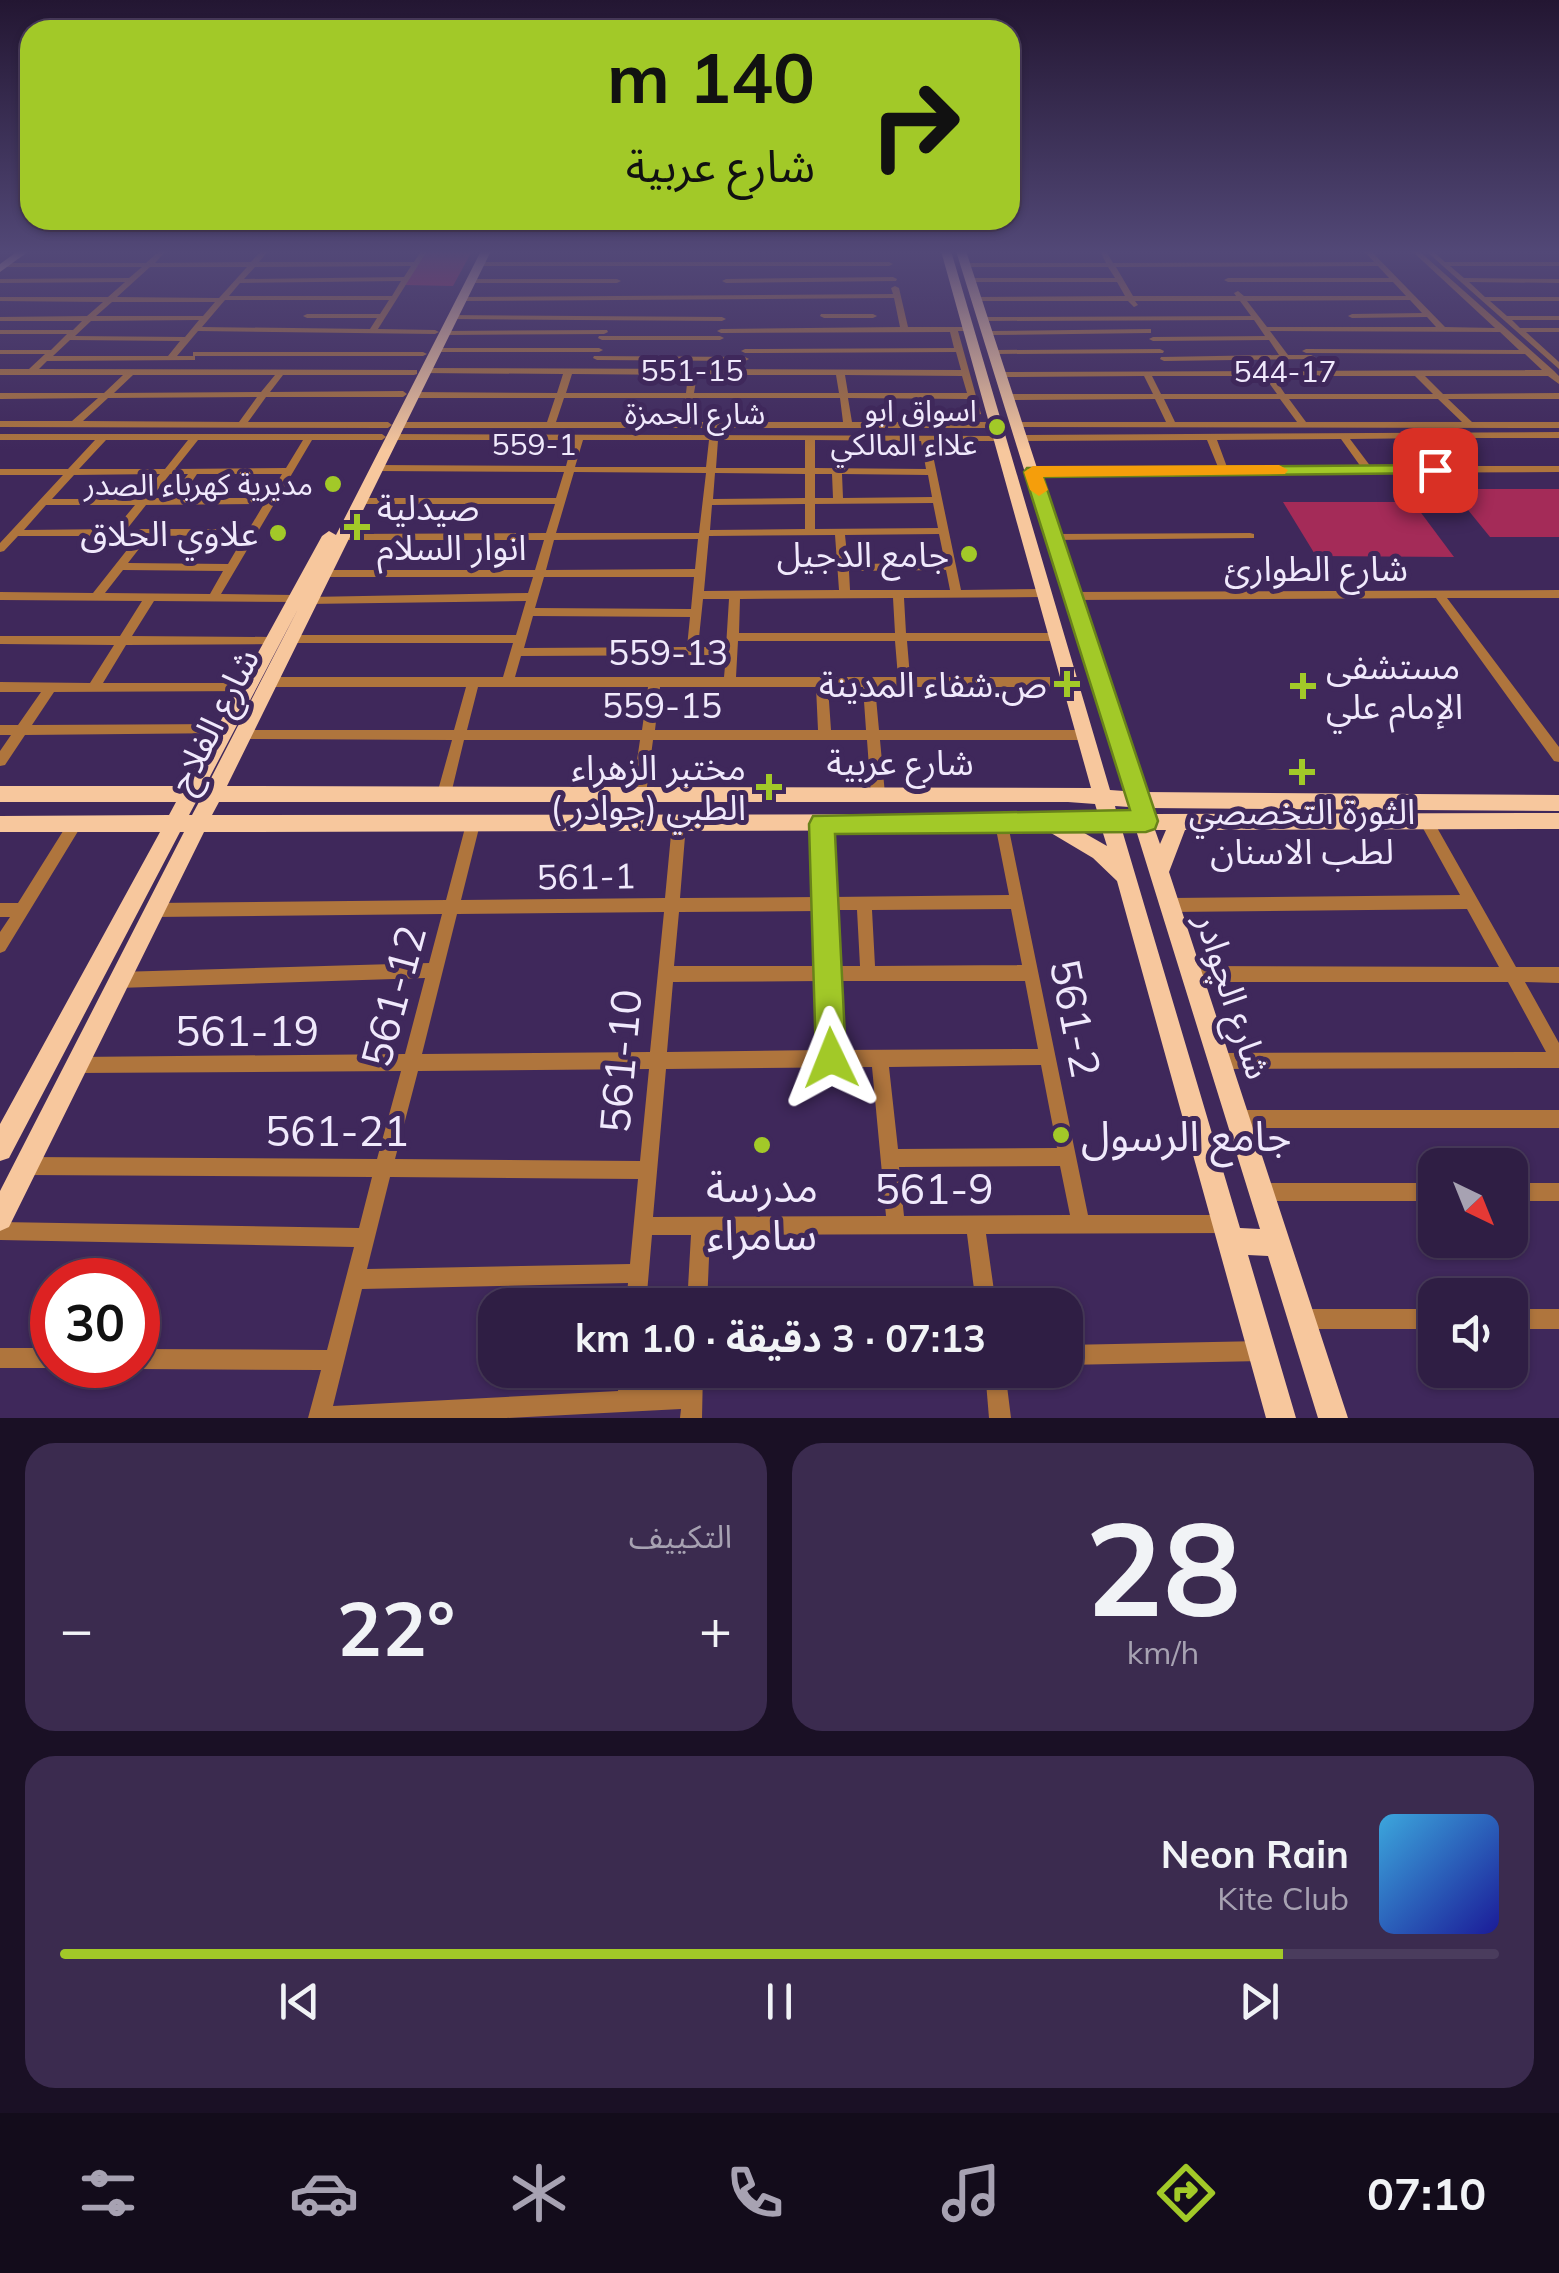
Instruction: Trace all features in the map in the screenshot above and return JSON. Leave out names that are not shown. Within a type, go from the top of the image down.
[{"type":"main road","name":"شارع الفلاح","points":[[0,1218],[213,794],[225,768],[249,688],[281,640],[448,317]]},
{"type":"main road","name":"شارع الفلاح","points":[[432,347],[449,317]]},
{"type":"main road","name":"شارع الچوادر","points":[[965,317],[990,426],[1030,548],[1281,1418]]},
{"type":"main road","name":"شارع الچوادر","points":[[985,319],[1334,1418]]},
{"type":"main road","name":"شارع الفلاح","points":[[302,600],[323,574],[376,468],[390,431]]},
{"type":"main road","points":[[1030,548],[1056,543]]},
{"type":"main road","name":"شارع الفلاح","points":[[0,1148],[203,772],[268,682],[281,640]]},
{"type":"main road","points":[[1068,794],[1088,774],[1092,762]]},
{"type":"main road","points":[[225,768],[234,790],[248,794]]},
{"type":"main road","points":[[1128,769],[1175,811],[1160,870]]},
{"type":"main road","points":[[157,794],[189,784],[203,772]]},
{"type":"main road","name":"شارع عربية","points":[[0,794],[1068,794],[1101,798],[1141,811]]},
{"type":"main road","points":[[592,824],[597,794]]},
{"type":"main road","name":"شارع عربية","points":[[0,824],[1049,824],[1110,821],[1141,811],[1559,803]]},
{"type":"main road","name":"شارع عربية","points":[[1175,811],[1426,821],[1559,820]]},
{"type":"main road","points":[[132,824],[148,827],[160,850]]},
{"type":"main road","points":[[184,851],[212,831],[236,824]]},
{"type":"main road","points":[[1049,824],[1100,852],[1124,876]]},
{"type":"main road","points":[[1227,1232],[1278,1243]]},
{"type":"street","points":[[296,330],[306,317]]},
{"type":"street","points":[[373,330],[381,317]]},
{"type":"street","points":[[824,317],[826,330]]},
{"type":"street","points":[[902,317],[905,330]]},
{"type":"street","points":[[1353,317],[1364,329]]},
{"type":"street","points":[[1431,317],[1443,330]]},
{"type":"street","points":[[1489,317],[1556,373]]},
{"type":"street","points":[[1504,317],[1544,352],[1556,373]]},
{"type":"street","points":[[1514,317],[1559,318]]},
{"type":"street","points":[[0,320],[205,318]]},
{"type":"street","points":[[170,358],[205,318]]},
{"type":"street","points":[[1141,318],[1172,374]]},
{"type":"street","points":[[985,319],[1256,318],[1285,357]]},
{"type":"street","points":[[32,372],[90,319]]},
{"type":"street","points":[[594,372],[607,319]]},
{"type":"street","points":[[2,375],[304,372],[607,319],[722,319],[717,358]]},
{"type":"street","points":[[196,329],[373,330],[432,347],[568,372],[965,373]]},
{"type":"street","points":[[953,329],[972,396],[990,426]]},
{"type":"street","points":[[0,352],[170,358],[318,354],[603,335],[968,329]]},
{"type":"street","points":[[1264,329],[1503,330]]},
{"type":"street","points":[[1289,329],[1323,374]]},
{"type":"street","points":[[179,372],[217,330]]},
{"type":"street","points":[[304,372],[335,330]]},
{"type":"street","points":[[863,330],[871,372]]},
{"type":"street","points":[[1403,330],[1445,374]]},
{"type":"street","points":[[1518,330],[1559,330]]},
{"type":"street","points":[[744,372],[746,331]]},
{"type":"street","points":[[0,332],[187,339]]},
{"type":"street","points":[[990,333],[1271,338]]},
{"type":"street","points":[[432,347],[717,358],[959,350]]},
{"type":"street","points":[[996,352],[1285,357],[1528,352]]},
{"type":"street","points":[[1544,352],[1559,352]]},
{"type":"street","points":[[226,396],[244,372]]},
{"type":"street","points":[[241,425],[281,372]]},
{"type":"street","points":[[550,425],[568,372]]},
{"type":"street","points":[[685,425],[693,372]]},
{"type":"street","points":[[808,372],[808,396]]},
{"type":"street","points":[[840,372],[848,425]]},
{"type":"street","points":[[1003,374],[1556,373]]},
{"type":"street","points":[[76,424],[129,374]]},
{"type":"street","points":[[1146,374],[1172,425]]},
{"type":"street","points":[[1267,374],[1303,425]]},
{"type":"street","points":[[1385,374],[1406,396]]},
{"type":"street","points":[[1418,374],[1470,425]]},
{"type":"street","name":"551-15","points":[[0,396],[972,396]]},
{"type":"street","name":"544-17","points":[[1011,397],[1559,396]]},
{"type":"street","name":"شارع الحمزة","points":[[0,424],[241,425],[579,438],[925,438],[990,426]]},
{"type":"street","points":[[50,437],[62,424]]},
{"type":"street","name":"شارع الحمزة","points":[[0,437],[309,436],[550,425],[990,426]]},
{"type":"street","points":[[658,438],[660,425]]},
{"type":"street","points":[[1021,432],[1172,425],[1470,425],[1558,434]]},
{"type":"street","points":[[1275,425],[1283,437]]},
{"type":"street","points":[[1021,432],[1212,437],[1558,434]]},
{"type":"street","points":[[213,598],[309,436]]},
{"type":"street","points":[[1343,436],[1368,470]]},
{"type":"street","points":[[1439,436],[1469,470]]},
{"type":"street","points":[[0,549],[103,437]]},
{"type":"street","points":[[118,532],[195,437]]},
{"type":"street","points":[[1212,437],[1224,470]]},
{"type":"street","points":[[508,682],[579,438]]},
{"type":"street","points":[[692,651],[714,438]]},
{"type":"street","points":[[810,438],[810,532]]},
{"type":"street","points":[[925,438],[956,594]]},
{"type":"street","name":"559-1","points":[[376,468],[932,472]]},
{"type":"street","points":[[1033,472],[1559,469]]},
{"type":"street","points":[[0,485],[6,472],[288,471]]},
{"type":"street","points":[[837,471],[838,501]]},
{"type":"street","points":[[173,502],[194,472]]},
{"type":"street","points":[[707,502],[937,500]]},
{"type":"street","points":[[43,502],[270,501]]},
{"type":"street","points":[[359,501],[560,501]]},
{"type":"street","points":[[341,537],[943,531]]},
{"type":"street","points":[[96,598],[146,532]]},
{"type":"street","points":[[8,537],[252,532]]},
{"type":"street","points":[[840,532],[845,594]]},
{"type":"street","points":[[1056,543],[1250,536]]},
{"type":"street","points":[[120,566],[231,568]]},
{"type":"street","points":[[842,568],[950,566]]},
{"type":"street","points":[[323,574],[700,572]]},
{"type":"street","points":[[698,596],[1043,593]]},
{"type":"street","points":[[898,594],[904,682]]},
{"type":"street","name":"شارع الطوارئ","points":[[1073,596],[1559,594]]},
{"type":"street","points":[[730,682],[734,595]]},
{"type":"street","points":[[1440,595],[1559,756]]},
{"type":"street","points":[[0,596],[302,600],[533,597]]},
{"type":"street","points":[[93,688],[150,598]]},
{"type":"street","points":[[528,612],[696,614]]},
{"type":"street","points":[[0,640],[281,640],[692,651],[732,644],[900,638],[1056,638]]},
{"type":"street","name":"559-13","points":[[268,682],[1069,682]]},
{"type":"street","points":[[444,794],[474,682]]},
{"type":"street","points":[[640,794],[655,682]]},
{"type":"street","points":[[822,682],[825,735]]},
{"type":"street","points":[[869,682],[878,794]]},
{"type":"street","points":[[0,687],[249,688]]},
{"type":"street","points":[[0,761],[50,688]]},
{"type":"street","name":"559-15","points":[[0,730],[1084,735]]},
{"type":"street","points":[[1220,1061],[1559,1060],[1552,1034],[1512,974],[1426,821]]},
{"type":"street","points":[[0,946],[75,824]]},
{"type":"street","name":"561-12","points":[[320,1417],[474,824]]},
{"type":"street","name":"561-10","points":[[638,1288],[679,824]]},
{"type":"street","points":[[822,824],[831,1058]]},
{"type":"street","name":"561-2","points":[[1002,824],[1081,1225]]},
{"type":"street","name":"561-1","points":[[154,910],[1018,902]]},
{"type":"street","points":[[1171,905],[1470,902]]},
{"type":"street","points":[[864,904],[868,974]]},
{"type":"street","points":[[0,910],[22,910]]},
{"type":"street","points":[[118,980],[436,970]]},
{"type":"street","points":[[666,974],[1032,973]]},
{"type":"street","points":[[1193,974],[1559,975]]},
{"type":"street","name":"561-19","points":[[76,1065],[1048,1057]]},
{"type":"street","points":[[880,1059],[896,1226]]},
{"type":"street","points":[[1239,1119],[1559,1120]]},
{"type":"street","points":[[890,1158],[1068,1156]]},
{"type":"street","name":"561-21","points":[[26,1166],[648,1170]]},
{"type":"street","points":[[1262,1192],[1418,1192]]},
{"type":"street","points":[[1528,1192],[1559,1192]]},
{"type":"street","points":[[976,1225],[984,1288]]},
{"type":"street","name":"561-9","points":[[643,1226],[1081,1225],[1227,1232]]},
{"type":"street","points":[[698,1288],[701,1226]]},
{"type":"street","points":[[0,1231],[366,1238]]},
{"type":"street","points":[[356,1280],[639,1273]]},
{"type":"street","points":[[1528,1318],[1559,1318]]},
{"type":"street","points":[[1302,1319],[1418,1319]]},
{"type":"street","points":[[1083,1355],[1262,1351]]},
{"type":"street","points":[[0,1358],[30,1358]]},
{"type":"street","points":[[160,1359],[334,1360]]},
{"type":"street","points":[[627,1402],[628,1388]]},
{"type":"street","points":[[997,1388],[1000,1418]]},
{"type":"street","points":[[320,1417],[627,1402],[691,1408]]},
{"type":"shaded area","points":[[1451,489],[1559,489],[1559,537],[1490,537]]},
{"type":"shaded area","points":[[1283,502],[1413,502],[1454,557],[1316,556]]},
{"type":"slow traffic","points":[[1039,490],[1033,472],[1279,470]]},
{"type":"place","name":"اسواق ابو علااء المالكي","points":[[997,427]]},
{"type":"place","name":"مديرية كهرباء الصدر","points":[[333,484]]},
{"type":"place","name":"صيدلية انوار السلام","points":[[357,527]]},
{"type":"place","name":"علاوي الحلاق","points":[[278,533]]},
{"type":"place","name":"جامع الدجيل","points":[[969,554]]},
{"type":"place","name":"ص.شفاء المدينة","points":[[1067,684]]},
{"type":"place","name":"مستشفى الإمام علي","points":[[1303,686]]},
{"type":"place","name":"الثورة التخصصي لطب الاسنان","points":[[1302,772]]},
{"type":"place","name":"مختبر الزهراء الطبي (جوادر )","points":[[769,787]]},
{"type":"place","name":"جامع الرسول","points":[[1061,1135]]},
{"type":"place","name":"مدرسة سامراء","points":[[762,1145]]},
{"type":"route","points":[[831,1058],[822,824],[1146,821],[1033,472],[1435,470]]}]
